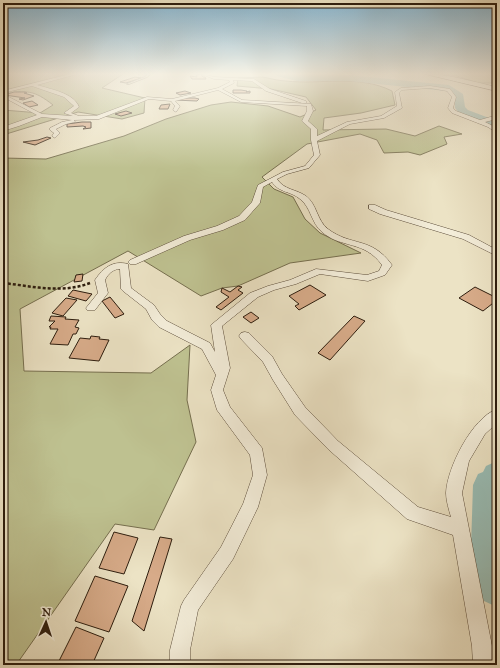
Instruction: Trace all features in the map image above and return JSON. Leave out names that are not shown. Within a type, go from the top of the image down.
[{"type":"street","points":[[20,105],[41,115],[64,118],[97,118],[130,105]]},
{"type":"street","points":[[76,105],[77,107],[67,113],[87,118]]},
{"type":"street","points":[[176,110],[177,105]]},
{"type":"street","points":[[134,262],[187,238],[220,228],[242,218],[256,203],[260,186],[273,178],[307,167],[317,155],[314,140],[314,129],[305,121],[310,111],[309,105]]},
{"type":"street","points":[[314,140],[349,123],[382,117],[400,107],[400,105]]},
{"type":"street","points":[[451,105],[450,108],[454,112],[490,126],[497,131]]},
{"type":"street","points":[[3,129],[41,115]]},
{"type":"street","points":[[480,122],[497,117]]},
{"type":"street","points":[[55,136],[57,133],[52,129],[57,126],[87,118]]},
{"type":"street","points":[[180,665],[180,650],[190,606],[227,552],[250,508],[260,475],[257,453],[224,410],[217,390],[224,368],[216,325],[254,295],[271,288],[293,282],[318,271],[368,278],[382,273],[387,265],[381,255],[372,249],[334,236],[324,230],[304,197],[279,188],[273,178]]},
{"type":"street","points":[[372,207],[383,212],[466,236],[497,252]]},
{"type":"street","points":[[91,308],[103,293],[100,280],[102,276],[111,267],[125,266],[126,289],[150,307],[156,317],[163,324],[206,346],[222,374]]},
{"type":"street","points":[[245,336],[268,359],[277,377],[300,411],[333,445],[413,513],[461,529]]},
{"type":"street","points":[[483,665],[482,646],[454,493],[462,459],[480,430],[497,415]]},
{"type":"path","points":[[3,283],[70,289],[83,287],[102,276]]},
{"type":"green space","points":[[53,105],[145,105],[144,113],[122,119],[78,112],[3,135],[3,110],[40,113]]},
{"type":"green space","points":[[210,105],[268,106],[300,117],[316,110],[312,105],[394,105],[361,113],[324,118],[323,130],[386,129],[415,136],[439,126],[462,134],[444,137],[447,144],[420,155],[408,152],[384,153],[377,140],[360,134],[307,144],[262,177],[274,189],[293,197],[305,219],[320,233],[361,253],[290,263],[238,286],[222,288],[201,296],[128,251],[20,309],[24,371],[151,373],[190,345],[187,400],[196,442],[154,530],[115,524],[16,665],[3,665],[3,158],[46,159],[124,136],[166,119]]},
{"type":"building","points":[[26,105],[37,105],[29,107]]},
{"type":"building","points":[[161,105],[170,105],[168,109],[159,109]]},
{"type":"building","points":[[126,111],[132,113],[121,116],[115,114]]},
{"type":"building","points":[[91,122],[91,128],[83,129],[86,127],[83,126],[67,127],[67,124]]},
{"type":"building","points":[[47,137],[51,138],[35,145],[23,142],[38,140]]},
{"type":"building","points":[[83,274],[82,281],[74,282],[76,275]]},
{"type":"building","points":[[310,285],[326,295],[299,310],[295,306],[299,304],[289,296]]},
{"type":"building","points":[[238,286],[242,287],[238,290],[243,293],[221,310],[216,307],[229,297],[221,292],[222,288],[230,292]]},
{"type":"building","points":[[475,287],[497,298],[497,300],[483,311],[459,298]]},
{"type":"building","points":[[73,290],[92,294],[86,301],[68,296]]},
{"type":"building","points":[[110,297],[124,314],[115,318],[102,301]]},
{"type":"building","points":[[66,298],[77,300],[63,316],[52,313]]},
{"type":"building","points":[[251,312],[259,318],[251,323],[243,317]]},
{"type":"building","points":[[51,316],[79,320],[75,327],[79,328],[76,334],[73,334],[68,345],[50,344],[58,329],[50,329],[51,327],[49,327],[55,321],[49,321]]},
{"type":"building","points":[[354,316],[365,321],[330,360],[318,353]]},
{"type":"building","points":[[91,336],[109,340],[99,361],[69,358],[80,338],[90,339]]},
{"type":"building","points":[[114,532],[138,538],[124,574],[99,568]]},
{"type":"building","points":[[160,537],[172,539],[144,631],[132,621]]},
{"type":"building","points":[[95,576],[128,586],[109,632],[75,621]]},
{"type":"building","points":[[76,627],[104,638],[92,665],[57,665]]},
{"type":"waterway","points":[[460,105],[460,108],[464,112],[497,125]]},
{"type":"waterway","points":[[497,476],[495,482],[489,485],[488,547],[497,588]]}]
